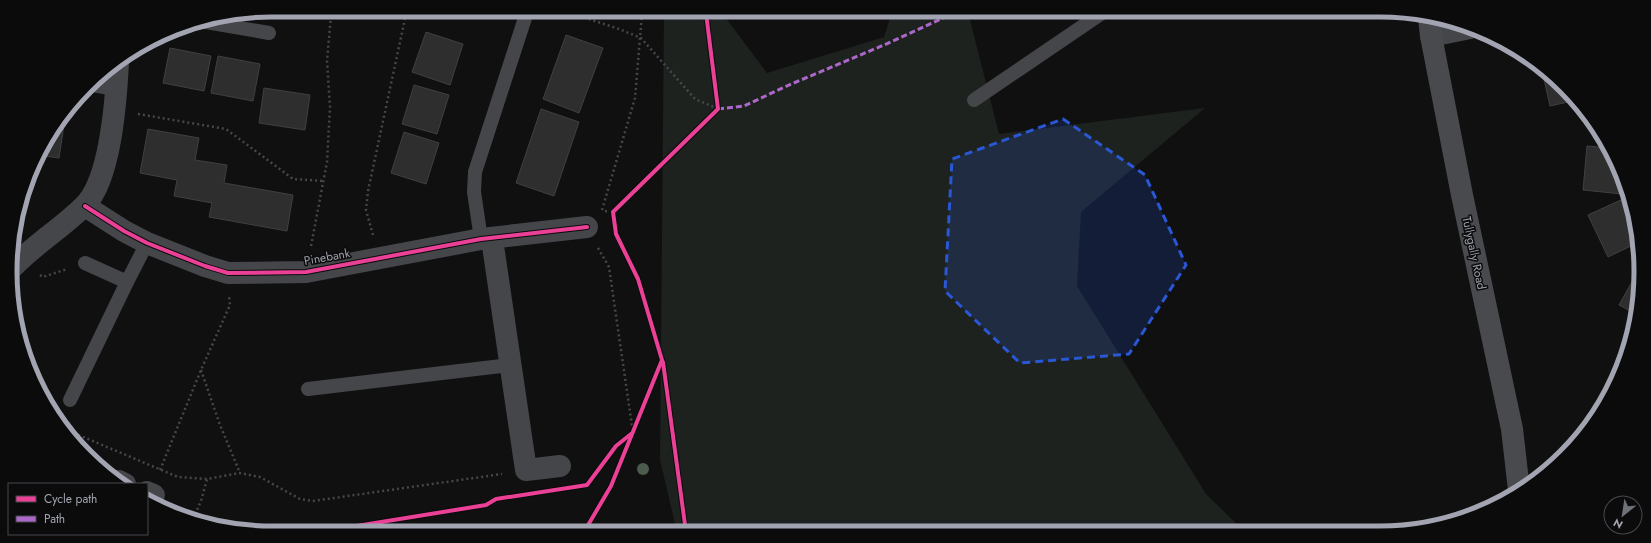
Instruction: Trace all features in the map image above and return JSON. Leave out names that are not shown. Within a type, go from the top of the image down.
[{"type":"street","points":[[1430,26],[1448,27]]},
{"type":"street","name":"Tullygally Road","points":[[1430,26],[1462,195],[1512,429],[1518,485]]},
{"type":"street","points":[[18,261],[85,206],[99,185],[105,163],[115,100],[117,70]]},
{"type":"street","name":"Pinebank","points":[[85,206],[124,231],[147,243],[205,266],[228,273],[306,272],[487,239],[587,227]]},
{"type":"street","points":[[487,239],[510,365],[526,470],[560,466]]},
{"type":"lane","points":[[974,100],[1096,17]]},
{"type":"lane","points":[[487,239],[474,192],[475,172],[525,18]]},
{"type":"lane","points":[[215,24],[269,33]]},
{"type":"lane","points":[[96,88],[115,100]]},
{"type":"lane","points":[[70,400],[147,243]]},
{"type":"lane","points":[[85,263],[127,282]]},
{"type":"lane","points":[[308,389],[510,365]]},
{"type":"path","points":[[306,272],[327,162],[330,107],[328,61],[331,17]]},
{"type":"path","points":[[379,258],[366,210],[368,191],[405,17]]},
{"type":"path","points":[[512,17],[583,17],[619,28],[641,38],[695,99],[718,109]]},
{"type":"path","points":[[602,211],[635,98],[642,17]]},
{"type":"path","points":[[115,100],[226,129],[293,179],[324,181]]},
{"type":"path","points":[[717,101],[718,109]]},
{"type":"path","points":[[713,114],[718,109]]},
{"type":"path","points":[[614,220],[613,212],[618,207]]},
{"type":"path","points":[[587,227],[609,267],[632,433]]},
{"type":"path","points":[[17,264],[43,277],[85,263]]},
{"type":"path","points":[[160,469],[230,305],[228,273]]},
{"type":"path","points":[[201,370],[220,425],[240,473]]},
{"type":"path","points":[[628,438],[636,426]]},
{"type":"path","points":[[76,434],[178,477],[207,479],[240,473],[260,477],[300,499],[313,501],[526,470]]},
{"type":"path","points":[[195,514],[201,501],[207,479]]},
{"type":"highlighted area","points":[[1063,119],[1145,175],[1186,265],[1129,354],[1020,363],[945,291],[952,159]]},
{"type":"shaded area","points":[[664,17],[725,17],[767,73],[884,37],[890,17],[969,17],[999,134],[1205,108],[1081,212],[1077,286],[1206,494],[1239,526],[676,526],[660,460]]},
{"type":"building","points":[[426,32],[463,44],[450,85],[412,72]]},
{"type":"building","points":[[566,35],[603,48],[579,113],[543,99]]},
{"type":"building","points":[[170,48],[211,56],[204,91],[163,83]]},
{"type":"building","points":[[218,56],[260,64],[253,101],[211,93]]},
{"type":"building","points":[[1544,77],[1569,102],[1550,106]]},
{"type":"building","points":[[414,85],[449,95],[437,134],[402,124]]},
{"type":"building","points":[[264,88],[310,95],[305,130],[259,123]]},
{"type":"building","points":[[541,109],[579,122],[554,196],[516,183]]},
{"type":"building","points":[[64,125],[64,125],[59,158],[45,156]]},
{"type":"building","points":[[148,129],[199,138],[195,160],[227,165],[224,183],[293,195],[287,231],[209,217],[212,203],[174,196],[177,180],[140,173]]},
{"type":"building","points":[[404,132],[439,143],[426,184],[391,173]]},
{"type":"building","points":[[1587,146],[1602,147],[1615,174],[1621,194],[1583,190]]},
{"type":"building","points":[[1623,199],[1629,222],[1632,245],[1608,257],[1588,215]]},
{"type":"building","points":[[1634,279],[1631,311],[1619,305]]},
{"type":"marked path","points":[[718,109],[744,106],[945,17]]},
{"type":"cycle path","points":[[588,526],[611,486],[662,360],[638,279],[616,234],[613,212],[718,109],[706,17]]},
{"type":"cycle path","points":[[85,206],[124,231],[147,243],[205,266],[228,273],[306,272],[481,239],[587,227]]},
{"type":"cycle path","points":[[663,362],[685,526]]},
{"type":"cycle path","points":[[356,526],[486,505],[496,499],[587,485],[616,446],[631,434]]}]
